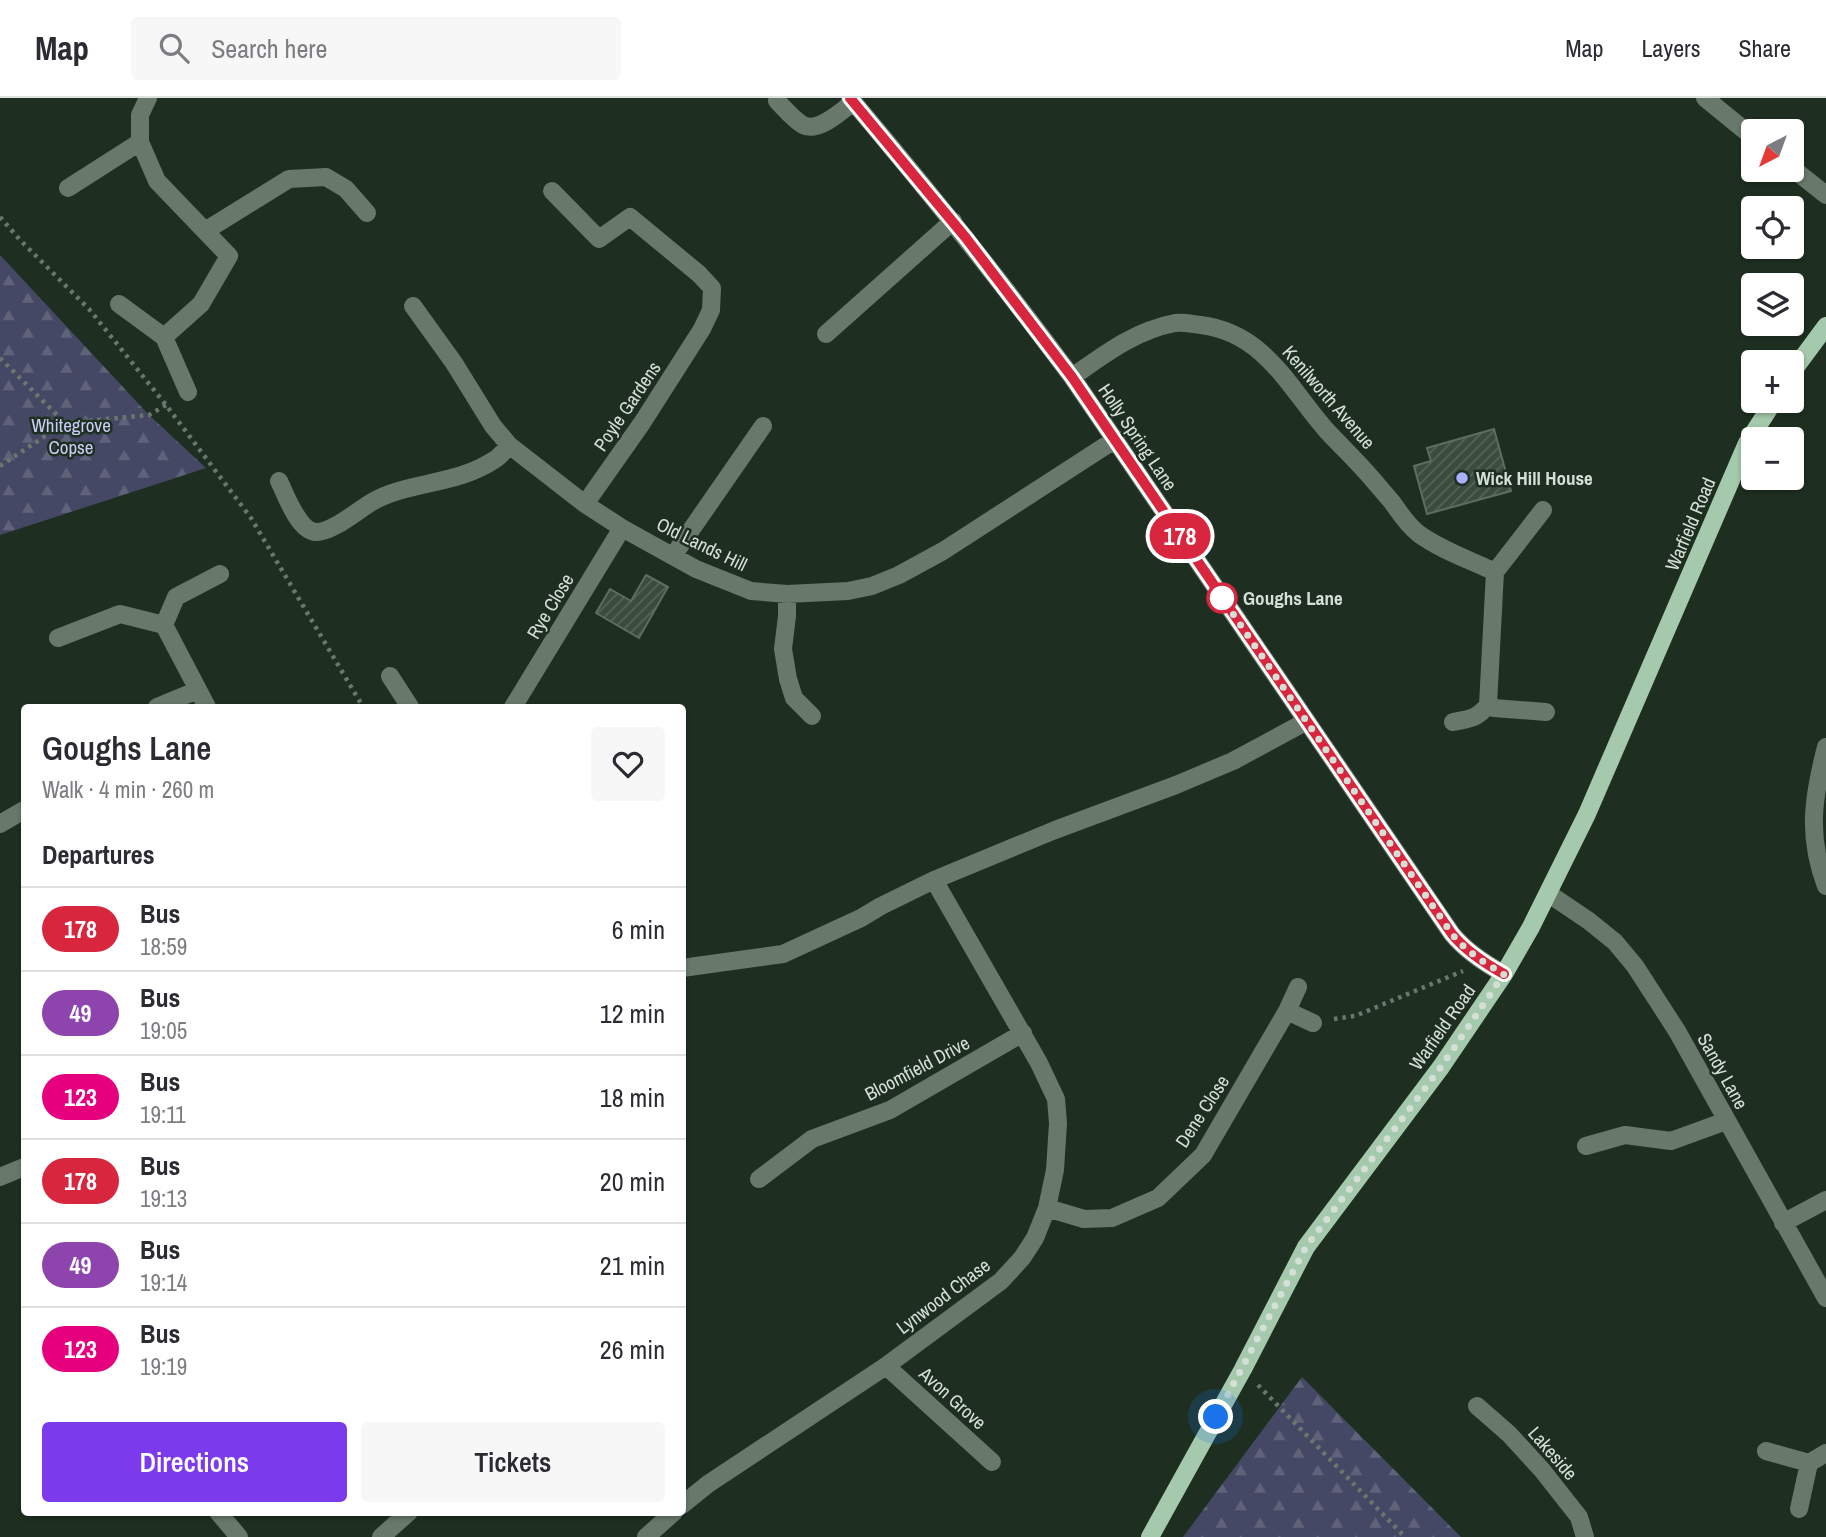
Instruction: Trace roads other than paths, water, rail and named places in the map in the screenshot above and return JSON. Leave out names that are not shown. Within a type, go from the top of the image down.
[{"type":"main road","points":[[1804,356],[1826,326]]},
{"type":"main road","name":"Warfield Road","points":[[1150,1537],[1243,1369],[1306,1247],[1441,1067],[1504,974],[1549,894],[1587,814],[1747,443],[1766,413]]},
{"type":"street","points":[[148,98],[141,115],[140,142],[156,181],[229,256],[201,304],[164,337]]},
{"type":"street","points":[[1705,98],[1741,127]]},
{"type":"street","points":[[777,101],[804,126],[814,127],[830,119],[852,100]]},
{"type":"street","name":"Holly Spring Lane","points":[[852,100],[953,221],[1072,377],[1452,934],[1467,950],[1504,974]]},
{"type":"street","points":[[68,188],[140,142]]},
{"type":"street","points":[[205,231],[289,179],[326,177],[346,189],[367,214]]},
{"type":"street","points":[[1804,178],[1826,195]]},
{"type":"street","name":"Poyle Gardens","points":[[552,191],[599,239],[630,217],[712,288],[711,310],[702,330],[642,424],[585,504]]},
{"type":"street","points":[[826,334],[953,221]]},
{"type":"street","points":[[119,304],[164,337],[188,392]]},
{"type":"street","name":"Old Lands Hill","points":[[413,306],[454,363],[493,426],[509,445],[585,504],[622,528],[696,569],[751,591],[787,594],[848,591],[872,586],[899,575],[934,556],[1115,439]]},
{"type":"street","name":"Kenilworth Avenue","points":[[1072,377],[1124,341],[1153,329],[1178,322],[1226,331],[1251,344],[1276,366],[1326,430],[1361,466],[1404,521],[1418,534],[1495,572]]},
{"type":"street","points":[[673,556],[763,426]]},
{"type":"street","points":[[279,481],[299,520],[306,529],[316,532],[329,529],[373,501],[388,495],[457,478],[496,460],[509,445]]},
{"type":"street","points":[[1453,722],[1476,717],[1488,705],[1495,572],[1543,510]]},
{"type":"street","name":"Rye Close","points":[[515,704],[622,528]]},
{"type":"street","points":[[164,625],[176,597],[220,574]]},
{"type":"street","points":[[787,594],[783,649],[788,679],[794,698],[812,716]]},
{"type":"street","points":[[58,638],[120,614],[164,625],[205,704]]},
{"type":"street","points":[[390,676],[408,704]]},
{"type":"street","points":[[164,704],[198,690]]},
{"type":"street","points":[[1488,705],[1494,708],[1546,712]]},
{"type":"street","points":[[686,967],[783,954],[934,880],[1233,761],[1307,721]]},
{"type":"street","points":[[1826,747],[1816,785],[1813,817],[1814,841],[1826,886]]},
{"type":"street","points":[[0,824],[21,812]]},
{"type":"street","name":"Lynwood Chase","points":[[686,1502],[708,1484],[886,1366],[1001,1281],[1022,1258],[1035,1238],[1047,1208],[1055,1170],[1058,1123],[1056,1099],[1023,1033],[934,880]]},
{"type":"street","name":"Sandy Lane","points":[[1549,894],[1615,942],[1635,966],[1677,1031],[1826,1298]]},
{"type":"street","name":"Dene Close","points":[[1047,1208],[1084,1219],[1112,1218],[1158,1198],[1203,1155],[1287,1011],[1298,987]]},
{"type":"street","points":[[1287,1011],[1312,1023]]},
{"type":"street","name":"Bloomfield Drive","points":[[760,1179],[812,1139],[890,1110],[1023,1033]]},
{"type":"street","points":[[1586,1146],[1625,1135],[1671,1141],[1726,1121]]},
{"type":"street","points":[[0,1177],[21,1168]]},
{"type":"street","points":[[1783,1223],[1826,1200]]},
{"type":"street","name":"Avon Grove","points":[[886,1366],[992,1462]]},
{"type":"street","name":"Lakeside","points":[[1477,1406],[1542,1470],[1579,1517],[1585,1537]]},
{"type":"street","points":[[1766,1451],[1810,1463]]},
{"type":"street","points":[[1799,1509],[1810,1463],[1826,1453]]},
{"type":"street","points":[[221,1516],[239,1537]]},
{"type":"street","points":[[381,1537],[405,1516]]},
{"type":"street","points":[[657,1533],[671,1516]]},
{"type":"place","name":"Wick Hill House","points":[[1462,478]]},
{"type":"place","name":"Goughs Lane","points":[[1222,598]]},
{"type":"park label","name":"Whitegrove Copse","points":[[71,436]]}]
